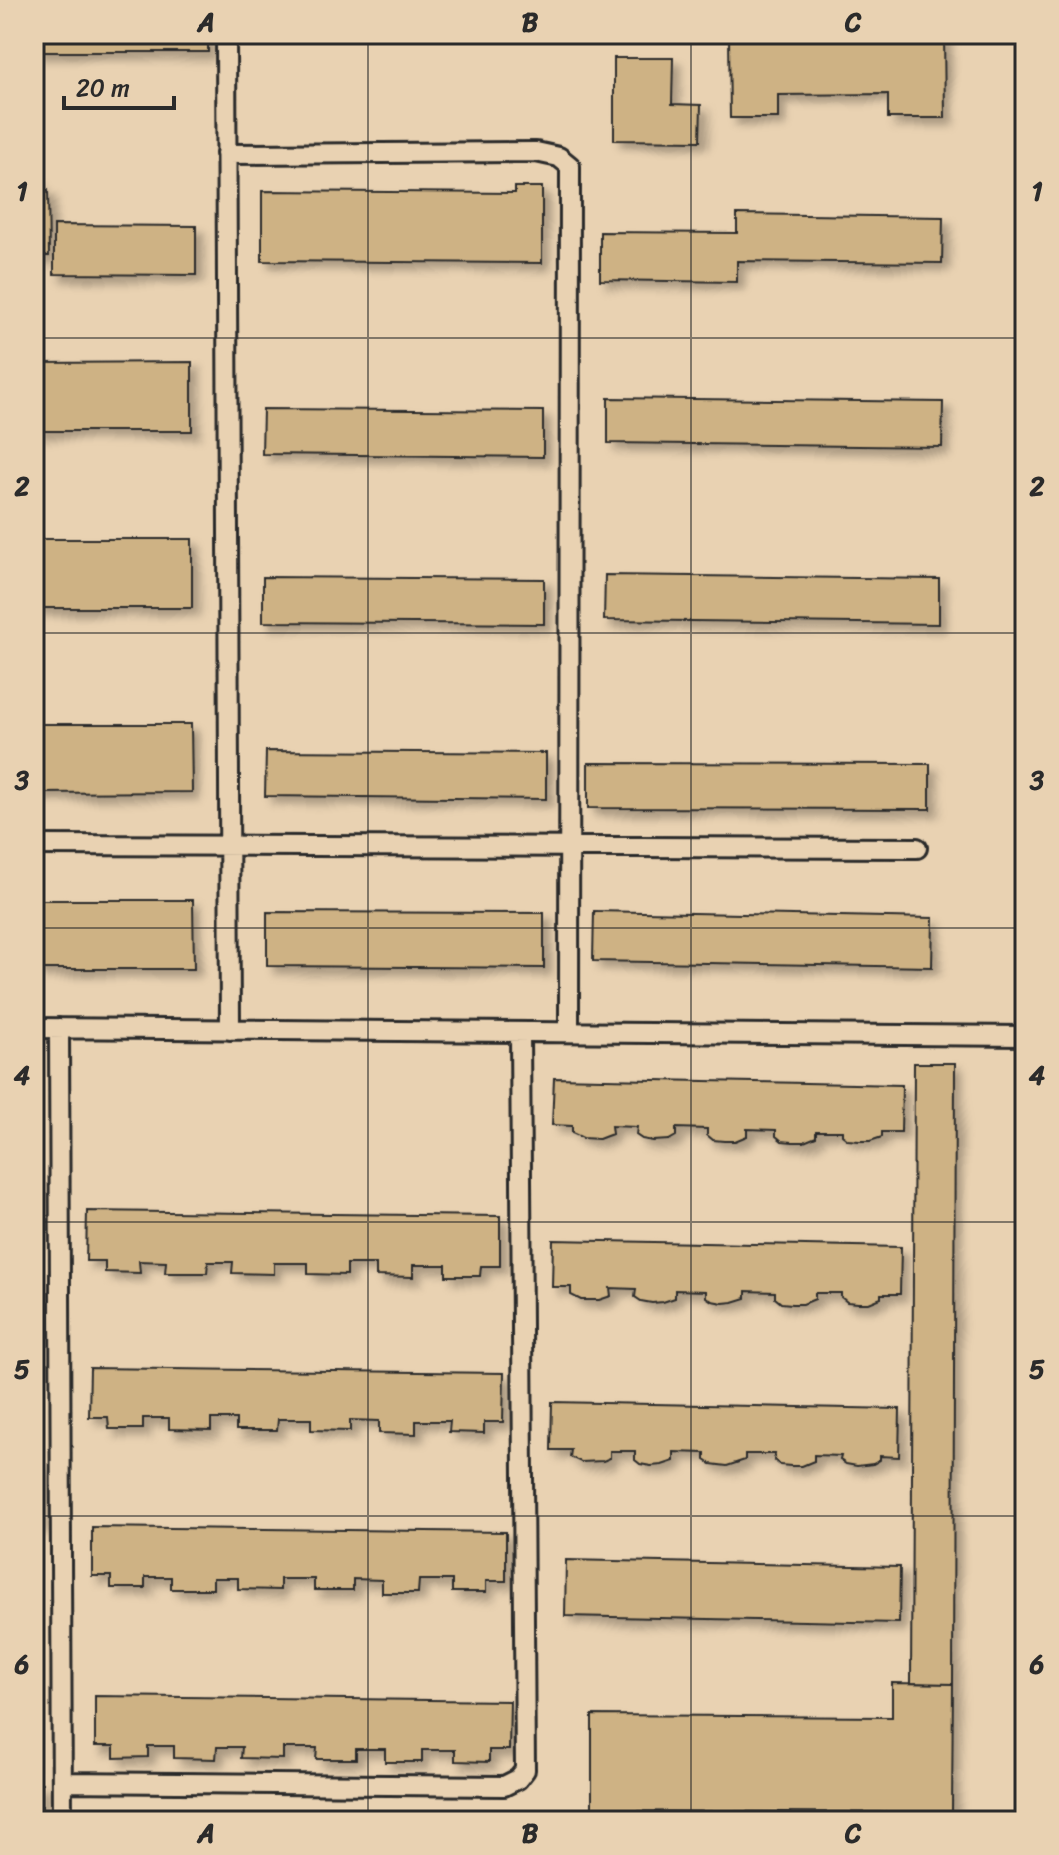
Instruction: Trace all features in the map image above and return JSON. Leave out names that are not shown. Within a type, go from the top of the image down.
[{"type":"lane","points":[[226,34],[230,1030]]},
{"type":"lane","points":[[226,154],[536,152],[559,157],[570,166],[569,1032]]},
{"type":"lane","points":[[34,845],[917,848]]},
{"type":"lane","points":[[34,1028],[1025,1036]]},
{"type":"lane","points":[[59,1028],[62,1821]]},
{"type":"lane","points":[[62,1782],[504,1786],[518,1779],[525,1770],[520,1032]]},
{"type":"building","points":[[34,34],[208,34],[208,52],[34,52]]},
{"type":"building","points":[[944,34],[945,118],[888,118],[888,94],[778,95],[778,118],[730,118],[729,35]]},
{"type":"building","points":[[614,58],[673,58],[672,104],[701,105],[700,141],[614,140]]},
{"type":"building","points":[[34,179],[38,179],[38,190],[48,190],[49,256],[34,256]]},
{"type":"building","points":[[515,187],[542,187],[542,263],[262,261],[262,191],[515,193]]},
{"type":"building","points":[[737,214],[943,217],[942,263],[737,261],[737,282],[600,280],[600,232],[737,233]]},
{"type":"building","points":[[54,225],[196,226],[196,275],[54,274]]},
{"type":"building","points":[[192,362],[192,431],[34,431],[34,363]]},
{"type":"building","points":[[608,398],[943,402],[942,447],[608,443]]},
{"type":"building","points":[[263,409],[543,411],[543,457],[262,454]]},
{"type":"building","points":[[34,539],[192,539],[192,608],[34,608]]},
{"type":"building","points":[[605,575],[939,579],[939,624],[604,620]]},
{"type":"building","points":[[263,577],[544,579],[544,624],[263,622]]},
{"type":"building","points":[[34,724],[191,724],[192,792],[34,793]]},
{"type":"building","points":[[266,751],[546,753],[546,799],[265,796]]},
{"type":"building","points":[[588,763],[930,764],[930,809],[588,808]]},
{"type":"building","points":[[34,900],[193,900],[194,969],[34,969]]},
{"type":"building","points":[[594,911],[933,918],[932,967],[593,961]]},
{"type":"building","points":[[267,912],[544,913],[544,968],[267,966]]},
{"type":"building","points":[[914,1063],[955,1063],[953,1684],[911,1683]]},
{"type":"building","points":[[554,1078],[902,1085],[901,1132],[882,1132],[882,1137],[859,1141],[848,1140],[842,1131],[816,1131],[816,1137],[793,1142],[782,1141],[776,1136],[776,1130],[747,1129],[747,1136],[724,1141],[713,1140],[707,1135],[707,1129],[676,1128],[676,1136],[669,1140],[653,1141],[636,1135],[637,1127],[611,1126],[612,1134],[599,1139],[583,1138],[572,1133],[572,1126],[552,1125]]},
{"type":"building","points":[[87,1211],[500,1216],[500,1266],[481,1266],[480,1276],[446,1276],[446,1265],[413,1265],[413,1277],[376,1276],[376,1264],[347,1264],[347,1275],[308,1274],[308,1263],[274,1263],[274,1274],[232,1273],[233,1262],[208,1262],[207,1273],[165,1273],[166,1262],[139,1261],[140,1273],[105,1272],[105,1261],[86,1261]]},
{"type":"building","points":[[553,1240],[901,1247],[900,1294],[881,1294],[881,1298],[869,1303],[858,1303],[847,1302],[841,1293],[815,1293],[815,1299],[792,1304],[781,1303],[775,1298],[775,1292],[746,1291],[746,1298],[723,1303],[706,1297],[706,1291],[675,1290],[675,1298],[652,1303],[635,1297],[636,1289],[610,1288],[611,1296],[581,1300],[571,1295],[571,1287],[552,1287]]},
{"type":"building","points":[[90,1368],[504,1373],[503,1422],[484,1422],[484,1433],[449,1432],[450,1421],[416,1421],[416,1434],[379,1433],[379,1421],[350,1420],[350,1431],[311,1430],[311,1419],[278,1419],[277,1430],[236,1430],[236,1419],[211,1419],[211,1430],[169,1429],[169,1418],[143,1418],[143,1429],[109,1429],[108,1417],[89,1417]]},
{"type":"building","points":[[552,1402],[900,1409],[899,1457],[880,1456],[880,1460],[873,1464],[857,1466],[846,1464],[840,1460],[841,1456],[814,1455],[814,1461],[791,1466],[780,1465],[774,1460],[775,1454],[745,1454],[745,1460],[727,1466],[711,1464],[705,1460],[705,1453],[674,1452],[674,1461],[651,1466],[635,1460],[635,1451],[610,1451],[610,1458],[603,1461],[581,1462],[570,1457],[571,1450],[551,1450]]},
{"type":"building","points":[[34,1465],[42,1465],[41,1526],[34,1526]]},
{"type":"building","points":[[92,1527],[506,1532],[506,1581],[486,1581],[486,1592],[452,1592],[452,1580],[419,1580],[418,1593],[382,1593],[382,1580],[353,1579],[353,1590],[314,1590],[314,1579],[280,1579],[280,1590],[238,1589],[238,1578],[213,1578],[213,1589],[171,1589],[171,1577],[145,1577],[145,1588],[111,1588],[111,1576],[92,1576]]},
{"type":"building","points":[[566,1560],[900,1567],[899,1623],[565,1616]]},
{"type":"building","points":[[892,1683],[953,1684],[952,1813],[592,1811],[592,1715],[892,1717]]},
{"type":"building","points":[[95,1696],[510,1701],[509,1750],[489,1750],[489,1762],[455,1761],[455,1750],[422,1750],[422,1762],[385,1762],[385,1749],[356,1749],[356,1759],[316,1759],[317,1748],[283,1748],[283,1759],[241,1758],[242,1747],[217,1747],[216,1759],[174,1758],[174,1746],[148,1746],[148,1757],[114,1758],[114,1746],[95,1746]]},
{"type":"building","points":[[34,1783],[42,1783],[42,1819],[34,1819]]}]
